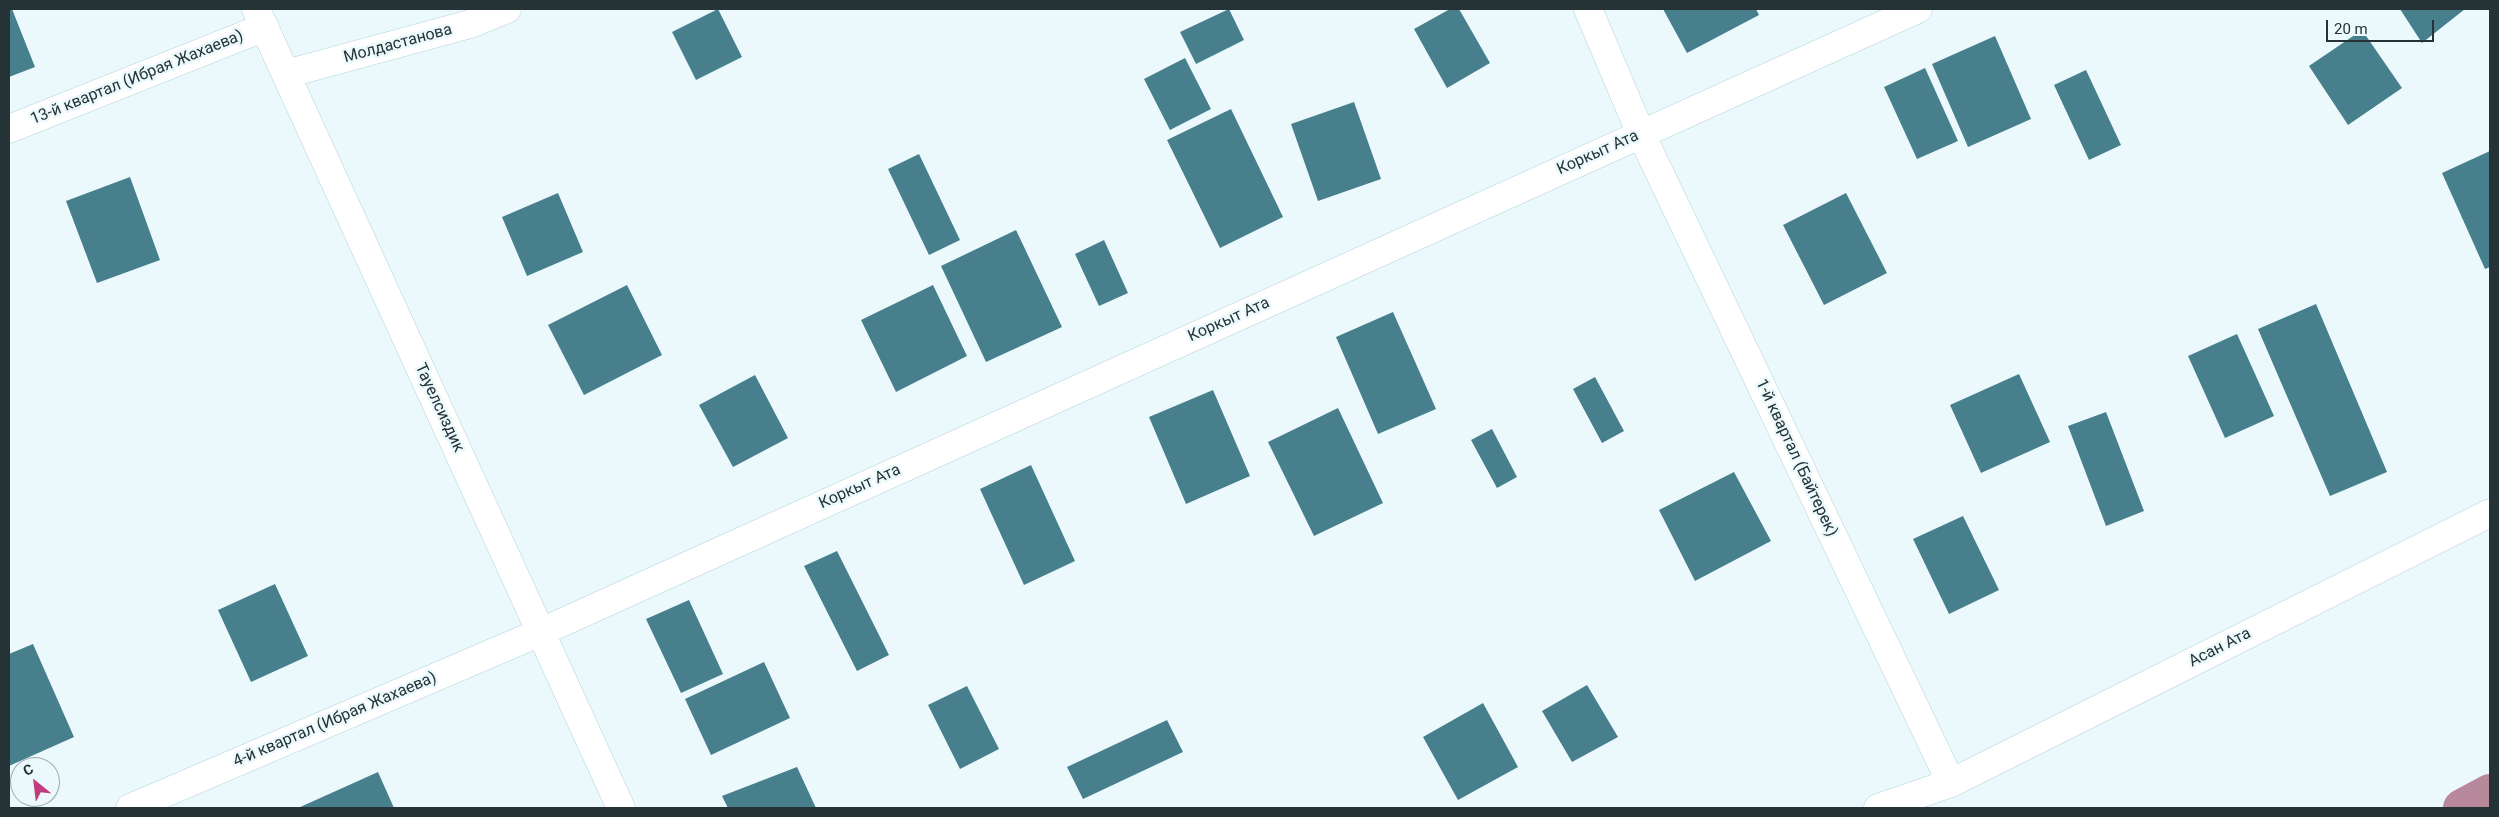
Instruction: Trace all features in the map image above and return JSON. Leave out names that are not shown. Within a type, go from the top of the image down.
[{"type":"street","name":"Молдастанова","points":[[286,74],[470,24],[507,9]]},
{"type":"street","name":"1-й квартал (Байтерек)","points":[[1588,9],[1642,134],[1950,783]]},
{"type":"street","name":"Коркыт Ата","points":[[541,632],[1918,9]]},
{"type":"street","name":"Тауелсиздик","points":[[260,18],[621,808]]},
{"type":"street","name":"13-й квартал (Ибрая Жахаева)","points":[[9,129],[260,18]]},
{"type":"street","name":"Асан Ата","points":[[1878,808],[1950,783],[2490,513]]},
{"type":"street","name":"4-й квартал (Ибрая Жахаева)","points":[[130,808],[541,632]]},
{"type":"building","points":[[9,9],[12,9],[35,67],[9,77]]},
{"type":"building","points":[[718,9],[742,57],[696,80],[672,32]]},
{"type":"building","points":[[1229,9],[1244,40],[1196,64],[1180,32]]},
{"type":"building","points":[[1450,9],[1459,9],[1490,63],[1447,88],[1414,29]]},
{"type":"building","points":[[1663,9],[1756,9],[1759,15],[1687,53]]},
{"type":"building","points":[[2400,9],[2465,9],[2422,43]]},
{"type":"building","points":[[2362,30],[2402,88],[2348,125],[2309,66]]},
{"type":"building","points":[[1995,36],[2031,119],[1968,147],[1932,64]]},
{"type":"building","points":[[1185,58],[1211,109],[1170,130],[1144,79]]},
{"type":"building","points":[[1925,68],[1958,141],[1917,159],[1884,87]]},
{"type":"building","points":[[2086,70],[2121,145],[2089,160],[2054,85]]},
{"type":"building","points":[[1354,102],[1381,179],[1318,201],[1291,124]]},
{"type":"building","points":[[1231,109],[1283,217],[1220,248],[1167,140]]},
{"type":"building","points":[[2490,151],[2490,267],[2485,269],[2442,173]]},
{"type":"building","points":[[919,154],[960,240],[929,255],[888,169]]},
{"type":"building","points":[[130,177],[160,260],[97,283],[66,201]]},
{"type":"building","points":[[558,193],[583,252],[527,276],[502,217]]},
{"type":"building","points":[[1846,193],[1887,273],[1824,305],[1783,225]]},
{"type":"building","points":[[1016,230],[1062,327],[986,362],[941,266]]},
{"type":"building","points":[[1104,240],[1128,293],[1099,306],[1075,254]]},
{"type":"building","points":[[627,285],[662,355],[584,395],[548,325]]},
{"type":"building","points":[[933,285],[967,356],[896,392],[861,320]]},
{"type":"building","points":[[2316,304],[2387,472],[2330,496],[2258,329]]},
{"type":"building","points":[[1393,312],[1436,409],[1378,434],[1336,337]]},
{"type":"building","points":[[2237,334],[2274,416],[2225,438],[2188,356]]},
{"type":"building","points":[[2019,374],[2050,442],[1981,473],[1950,405]]},
{"type":"building","points":[[755,375],[788,438],[733,467],[699,405]]},
{"type":"building","points":[[1595,377],[1624,431],[1602,443],[1573,389]]},
{"type":"building","points":[[1213,390],[1250,476],[1186,504],[1149,417]]},
{"type":"building","points":[[1338,408],[1383,503],[1314,536],[1268,442]]},
{"type":"building","points":[[2106,412],[2144,511],[2106,526],[2068,426]]},
{"type":"building","points":[[1492,429],[1517,477],[1497,488],[1471,440]]},
{"type":"building","points":[[1031,465],[1075,561],[1024,585],[980,489]]},
{"type":"building","points":[[1734,472],[1771,541],[1695,581],[1659,510]]},
{"type":"building","points":[[1963,516],[1999,590],[1949,614],[1913,539]]},
{"type":"building","points":[[837,551],[889,655],[857,671],[804,566]]},
{"type":"building","points":[[275,584],[308,656],[251,682],[218,610]]},
{"type":"building","points":[[689,600],[723,674],[681,693],[646,619]]},
{"type":"building","points":[[33,644],[74,737],[29,757],[10,757],[9,766],[9,654]]},
{"type":"building","points":[[764,662],[790,718],[711,755],[685,699]]},
{"type":"building","points":[[1587,685],[1618,737],[1572,762],[1542,711]]},
{"type":"building","points":[[967,686],[999,749],[960,769],[928,705]]},
{"type":"building","points":[[1483,703],[1518,767],[1458,800],[1423,737]]},
{"type":"building","points":[[1167,720],[1183,752],[1083,799],[1067,767]]},
{"type":"building","points":[[797,767],[816,808],[728,808],[722,796]]},
{"type":"building","points":[[378,772],[394,808],[298,808]]},
{"type":"waterway","points":[[2462,808],[2490,793]]}]
